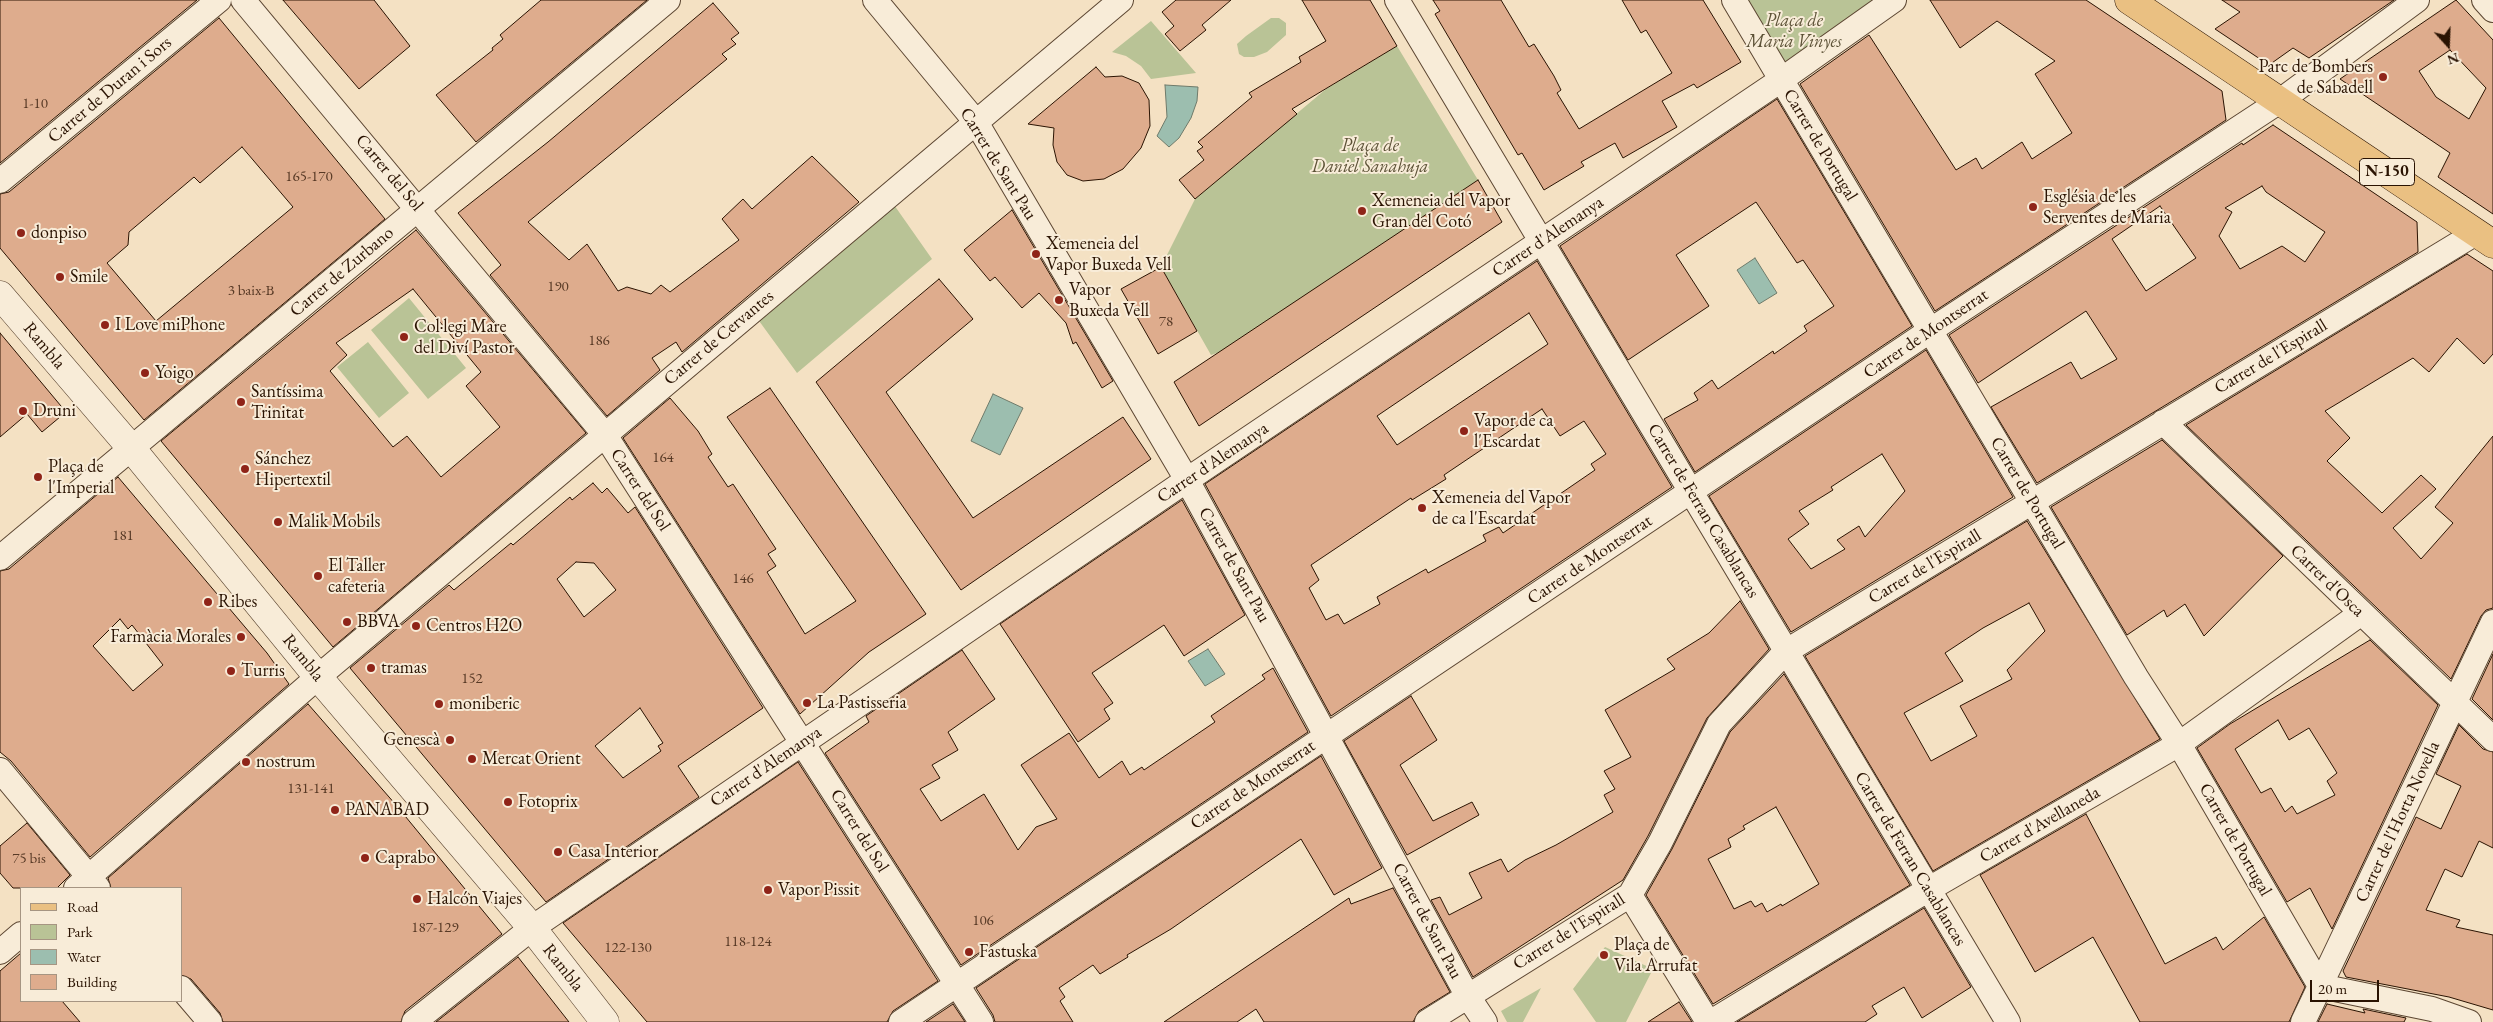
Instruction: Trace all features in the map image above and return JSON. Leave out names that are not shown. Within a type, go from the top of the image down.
[{"type":"main road","name":"N-150","points":[[2128,0],[2484,238]]},
{"type":"street","name":"Carrer de Duran i Sors","points":[[0,181],[219,0]]},
{"type":"street","name":"Carrer del Sol","points":[[243,0],[605,435],[981,1022]]},
{"type":"street","name":"Carrer de Zurbano","points":[[0,558],[668,0]]},
{"type":"street","name":"Carrer de Sant Pau","points":[[875,0],[976,122],[1187,480],[1467,995],[1484,1022]]},
{"type":"street","name":"Carrer de Cervantes","points":[[88,884],[318,677],[1120,0]]},
{"type":"street","name":"Carrer de Ferran Casablancas","points":[[1398,0],[1692,492],[1785,652],[2008,1022]]},
{"type":"street","name":"Carrer de Portugal","points":[[1734,0],[2136,677],[2179,744],[2320,986]]},
{"type":"street","name":"Carrer d'Alemanya","points":[[414,1022],[532,928],[1187,480],[1781,80],[1894,0]]},
{"type":"street","name":"Carrer de Montserrat","points":[[901,1022],[1931,330],[2280,101],[2417,0]]},
{"type":"street","points":[[2484,0],[2493,10]]},
{"type":"street","name":"Carrer de l'Espirall","points":[[1427,1022],[1467,995],[1630,895],[1660,843],[1720,724],[1785,652],[2163,422],[2484,238]]},
{"type":"street","name":"Rambla","points":[[0,294],[132,449],[318,677],[532,928],[605,1022]]},
{"type":"street","name":"Carrer d'Osca","points":[[2163,422],[2360,614],[2493,739]]},
{"type":"street","name":"Carrer d'Avellaneda","points":[[1709,1022],[1929,889],[2179,744],[2360,614]]},
{"type":"street","name":"Carrer de l'Horta Novella","points":[[2303,1022],[2493,622]]},
{"type":"street","points":[[0,770],[88,884]]},
{"type":"street","points":[[1630,895],[1709,1022]]},
{"type":"street","points":[[0,952],[20,935]]},
{"type":"street","points":[[2320,986],[2432,1009],[2469,1022]]},
{"type":"street","points":[[182,989],[210,1022]]},
{"type":"green space","name":"Plaça de Maria Vinyes","points":[[1738,0],[1894,0],[1785,77]]},
{"type":"green space","points":[[1271,18],[1279,18],[1286,23],[1286,35],[1267,52],[1254,57],[1244,57],[1239,54],[1237,44]]},
{"type":"green space","points":[[1151,21],[1196,73],[1151,79],[1141,66],[1126,56],[1112,52]]},
{"type":"green space","name":"Plaça de Daniel Sanahuja","points":[[1397,46],[1478,180],[1223,351],[1211,355],[1161,267],[1195,199],[1326,89]]},
{"type":"green space","points":[[892,202],[932,259],[797,373],[754,314]]},
{"type":"green space","points":[[409,298],[466,368],[428,399],[371,330]]},
{"type":"green space","points":[[368,342],[409,393],[379,418],[337,367]]},
{"type":"green space","points":[[1605,947],[1653,969],[1626,1022],[1596,1022],[1573,989]]},
{"type":"green space","points":[[1541,988],[1523,1022],[1507,1022],[1501,1011]]},
{"type":"water","points":[[1165,85],[1198,87],[1197,101],[1191,118],[1179,138],[1169,147],[1157,136],[1167,117]]},
{"type":"water","points":[[1755,258],[1777,293],[1759,304],[1737,270]]},
{"type":"water","points":[[993,394],[1023,408],[1000,455],[971,441]]},
{"type":"water","points":[[1208,649],[1225,674],[1205,686],[1188,661]]},
{"type":"building","points":[[0,0],[197,0],[0,163]]},
{"type":"building","points":[[283,0],[374,0],[410,46],[359,89]]},
{"type":"building","points":[[541,0],[647,0],[476,142],[436,95],[493,50],[492,48],[503,39],[500,35]]},
{"type":"building","points":[[1176,0],[1231,0],[1202,25],[1206,30],[1180,51],[1165,34],[1174,26],[1162,12]]},
{"type":"building","points":[[1302,0],[1370,0],[1397,46],[1292,109],[1297,114],[1195,199],[1179,180],[1204,160],[1197,151],[1203,147],[1198,142],[1252,97],[1249,93],[1301,62],[1299,57],[1326,41]]},
{"type":"building","points":[[1433,0],[1501,0],[1529,47],[1534,44],[1554,76],[1561,90],[1557,93],[1579,129],[1672,73],[1646,30],[1641,33],[1622,0],[1703,0],[1741,62],[1697,88],[1694,84],[1662,101],[1677,127],[1623,158],[1615,143],[1581,162],[1584,166],[1544,190],[1522,153],[1518,155],[1435,14],[1440,11]]},
{"type":"building","points":[[1930,0],[2086,0],[2222,91],[2226,120],[1935,311],[1800,84],[1869,35],[1956,170],[1976,158],[1982,169],[2022,142],[2032,159],[2072,133],[2035,74],[2055,61],[1997,21],[1960,48]]},
{"type":"building","points":[[2222,0],[2394,0],[2309,58],[2293,48],[2269,65],[2215,29],[2240,12]]},
{"type":"building","name":"Parc de Bombers de Sabadell","points":[[2456,0],[2493,40],[2493,214],[2438,177],[2450,153],[2340,79]],"holes":[[[2450,50],[2486,88],[2469,119],[2436,97],[2419,71]]]},
{"type":"building","points":[[713,3],[739,33],[731,39],[736,44],[722,54],[727,59],[528,222],[569,260],[587,244],[618,291],[627,287],[651,294],[661,285],[670,292],[739,240],[722,219],[743,199],[752,209],[812,156],[859,202],[682,352],[676,342],[652,358],[660,370],[607,416],[490,275],[501,265],[458,213],[548,142]]},
{"type":"building","points":[[219,18],[385,219],[144,420],[0,248],[0,194],[9,192]],"holes":[[[242,147],[293,207],[156,321],[107,263],[128,245],[129,232],[194,177],[200,183]]]},
{"type":"building","points":[[1096,67],[1105,77],[1122,76],[1139,83],[1149,100],[1150,126],[1141,148],[1123,169],[1104,179],[1083,181],[1067,175],[1057,162],[1053,145],[1054,128],[1028,124]]},
{"type":"building","points":[[1777,99],[1912,326],[1695,472],[1664,419],[1698,400],[1694,393],[1712,380],[1718,389],[1773,351],[1774,354],[1807,331],[1804,326],[1834,306],[1803,260],[1797,263],[1756,202],[1676,255],[1709,306],[1628,360],[1560,246]]},
{"type":"building","points":[[2273,125],[2417,222],[2418,252],[2037,483],[1991,407],[2071,362],[2081,379],[2117,359],[2086,311],[1978,383],[1949,335],[2242,143],[2243,145]],"holes":[[[2262,186],[2266,192],[2325,232],[2305,262],[2282,246],[2240,269],[2219,236],[2232,212],[2225,208]],[[2160,206],[2196,258],[2146,291],[2112,239]]]},
{"type":"building","points":[[1478,180],[1502,222],[1199,426],[1174,382]]},
{"type":"building","name":"Vapor Buxeda Vell","points":[[1012,210],[1113,381],[1102,388],[1076,342],[1073,344],[1066,323],[1039,293],[1022,308],[995,277],[990,281],[964,250]]},
{"type":"building","points":[[416,230],[586,433],[333,647],[161,441]],"holes":[[[413,289],[481,372],[466,386],[500,427],[441,477],[407,436],[393,447],[330,371],[347,355],[336,343]]]},
{"type":"building","points":[[2467,254],[2493,271],[2493,354],[2484,364],[2457,338],[2429,372],[2413,358],[2325,411],[2350,438],[2327,461],[2382,513],[2421,475],[2436,489],[2393,528],[2421,559],[2453,523],[2435,507],[2493,436],[2493,608],[2486,610],[2481,616],[2451,679],[2186,425]]},
{"type":"building","points":[[1537,261],[1672,487],[1331,716],[1205,484]],"holes":[[[1529,313],[1548,344],[1397,445],[1377,416]],[[1542,409],[1560,436],[1584,421],[1606,454],[1591,464],[1595,470],[1503,533],[1499,527],[1483,535],[1486,541],[1428,573],[1426,569],[1377,597],[1380,604],[1344,624],[1338,614],[1326,620],[1309,588],[1319,580],[1311,565],[1411,498],[1412,500],[1446,479],[1444,475]]]},
{"type":"building","points":[[1161,267],[1197,331],[1158,354],[1121,289]]},
{"type":"building","points":[[939,279],[973,319],[886,392],[973,518],[1123,417],[1151,459],[961,590],[816,382]]},
{"type":"building","points":[[0,333],[66,412],[42,432],[27,414],[0,437]]},
{"type":"building","points":[[1926,350],[2013,497],[1791,632],[1709,496]],"holes":[[[1882,454],[1905,491],[1865,537],[1859,526],[1837,540],[1845,549],[1811,569],[1788,539],[1809,524],[1799,511],[1833,490],[1831,487]]]},
{"type":"building","points":[[770,388],[926,614],[869,652],[800,714],[623,438],[670,398],[698,431],[712,454],[708,457],[728,487],[733,484],[776,549],[768,554],[776,566],[767,572],[805,634],[856,601],[727,417]]},
{"type":"building","points":[[2162,440],[2283,556],[2204,636],[2185,604],[2167,617],[2164,610],[2127,635],[2051,507]]},
{"type":"building","points":[[118,477],[267,653],[289,684],[90,857],[11,761],[0,752],[0,571],[9,569]],"holes":[[[120,619],[128,629],[132,625],[163,665],[133,691],[93,646]]]},
{"type":"building","points":[[593,483],[602,493],[607,488],[628,513],[635,507],[763,708],[678,766],[699,797],[546,902],[350,668],[449,585],[454,590],[511,543],[513,545],[570,497],[572,500]],"holes":[[[576,562],[594,563],[616,590],[584,617],[557,579]],[[640,708],[663,743],[658,746],[661,751],[623,778],[595,746]]]},
{"type":"building","points":[[1182,500],[1245,615],[1184,656],[1164,625],[1092,673],[1113,703],[1104,709],[1110,719],[1078,742],[1000,624]]},
{"type":"building","points":[[2027,521],[2160,739],[1933,871],[1805,656]],"holes":[[[2029,603],[2045,631],[2007,670],[2012,679],[1960,706],[1977,736],[1931,761],[1904,713],[1963,681],[1945,653],[1983,628]]]},
{"type":"building","points":[[1740,601],[1769,649],[1707,718],[1648,836],[1623,880],[1473,977],[1431,900],[1440,897],[1449,915],[1482,898],[1469,873],[1501,859],[1508,872],[1525,860],[1556,845],[1613,812],[1604,795],[1615,789],[1604,771],[1631,757],[1605,710],[1675,669],[1667,659],[1709,633]]},
{"type":"building","points":[[2370,640],[2438,705],[2332,929],[2310,888],[2287,902],[2197,748],[2230,724]],"holes":[[[2278,720],[2289,740],[2309,728],[2337,773],[2327,781],[2335,795],[2297,814],[2292,806],[2285,812],[2271,788],[2261,793],[2235,749]]]},
{"type":"building","points":[[962,650],[995,699],[948,732],[958,750],[932,765],[940,778],[920,789],[941,821],[984,794],[1018,850],[1036,827],[1057,819],[1021,765],[1069,733],[1099,778],[1122,761],[1130,775],[1142,767],[1144,770],[1215,722],[1211,716],[1265,679],[1262,675],[1273,668],[1308,732],[961,965],[825,753],[869,722],[866,716]]},
{"type":"building","points":[[2493,654],[2493,720],[2472,699]]},
{"type":"building","points":[[1784,674],[1910,885],[1713,1004],[1646,895],[1672,849],[1730,732]],"holes":[[[1776,807],[1819,884],[1782,906],[1781,904],[1767,912],[1762,903],[1755,907],[1751,901],[1734,909],[1708,859],[1731,847],[1728,839],[1745,829],[1743,826]]]},
{"type":"building","points":[[1411,696],[1437,740],[1400,765],[1433,821],[1472,802],[1479,815],[1407,855],[1344,741]]},
{"type":"building","points":[[308,704],[396,805],[502,934],[405,1011],[401,1022],[223,1022],[220,1013],[191,979],[182,975],[182,887],[111,887],[108,878]]},
{"type":"building","points":[[2459,725],[2483,749],[2493,752],[2493,848],[2479,841],[2462,877],[2445,869],[2426,910],[2460,920],[2456,927],[2493,935],[2493,1010],[2449,997],[2346,977],[2343,971],[2416,817],[2441,829],[2461,786],[2436,774]]},
{"type":"building","points":[[1321,756],[1382,868],[1334,895],[1301,839],[1171,929],[1127,955],[1128,957],[1100,974],[1093,965],[1059,988],[1065,997],[1060,1001],[1073,1022],[995,1022],[993,1015],[976,988]]},
{"type":"building","points":[[798,762],[938,981],[893,1011],[887,1022],[647,1022],[563,923]]},
{"type":"building","points":[[2086,814],[2165,964],[2216,937],[2223,950],[2264,917],[2305,987],[2289,1022],[2140,1022],[2093,937],[2035,972],[1980,875]]},
{"type":"building","points":[[27,823],[70,875],[58,887],[13,888],[0,873],[0,846]]},
{"type":"building","points":[[1393,888],[1450,992],[1419,1011],[1413,1022],[1264,1022],[1256,1009],[1237,1022],[1164,1022],[1349,898],[1351,904]]},
{"type":"building","points":[[1924,908],[1971,987],[1922,1018],[1904,987],[1872,1006],[1877,1014],[1865,1022],[1737,1022]]},
{"type":"building","points":[[20,954],[20,1002],[63,1002],[80,1022],[0,1022],[0,971]]},
{"type":"building","points":[[518,957],[569,1022],[436,1022]]},
{"type":"building","points":[[1679,1002],[1692,1022],[1648,1022]]},
{"type":"building","points":[[953,1004],[965,1022],[926,1022]]},
{"type":"building","points":[[2327,1004],[2365,1013],[2363,1009],[2406,1018],[2404,1022],[2318,1022]]},
{"type":"place","name":"Parc de Bombers de Sabadell","points":[[2383,77]]},
{"type":"place","name":"Església de les Serventes de Maria","points":[[2033,207]]},
{"type":"place","name":"Xemeneia del Vapor Gran del Cotó","points":[[1362,211]]},
{"type":"place","name":"donpiso","points":[[21,233]]},
{"type":"place","name":"Xemeneia del Vapor Buxeda Vell","points":[[1036,254]]},
{"type":"place","name":"Smile","points":[[60,277]]},
{"type":"place","name":"Vapor Buxeda Vell","points":[[1059,300]]},
{"type":"place","name":"I Love miPhone","points":[[105,325]]},
{"type":"place","name":"Col·legi Mare del Diví Pastor","points":[[404,337]]},
{"type":"place","name":"Yoigo","points":[[145,373]]},
{"type":"place","name":"Santíssima Trinitat","points":[[241,402]]},
{"type":"place","name":"Druni","points":[[23,411]]},
{"type":"place","name":"Vapor de ca l'Escardat","points":[[1464,431]]},
{"type":"place","name":"Sánchez Hipertextil","points":[[245,469]]},
{"type":"place","name":"Plaça de l'Imperial","points":[[38,477]]},
{"type":"place","name":"Xemeneia del Vapor de ca l'Escardat","points":[[1422,508]]},
{"type":"place","name":"Malik Mobils","points":[[278,522]]},
{"type":"place","name":"El Taller cafeteria","points":[[318,576]]},
{"type":"place","name":"Ribes","points":[[208,602]]},
{"type":"place","name":"BBVA","points":[[347,622]]},
{"type":"place","name":"Centros H2O","points":[[416,626]]},
{"type":"place","name":"Farmàcia Morales","points":[[241,637]]},
{"type":"place","name":"tramas","points":[[371,668]]},
{"type":"place","name":"Turris","points":[[231,671]]},
{"type":"place","name":"La Pastisseria","points":[[807,703]]},
{"type":"place","name":"moniberic","points":[[439,704]]},
{"type":"place","name":"Genescà","points":[[450,740]]},
{"type":"place","name":"Mercat Orient","points":[[472,759]]},
{"type":"place","name":"nostrum","points":[[246,762]]},
{"type":"place","name":"Fotoprix","points":[[508,802]]},
{"type":"place","name":"PANABAD","points":[[335,810]]},
{"type":"place","name":"Casa Interior","points":[[558,852]]},
{"type":"place","name":"Caprabo","points":[[365,858]]},
{"type":"place","name":"Vapor Pissit","points":[[768,890]]},
{"type":"place","name":"Halcón Viajes","points":[[417,899]]},
{"type":"place","name":"Fastuska","points":[[969,952]]},
{"type":"place","name":"Plaça de Vila Arrufat","points":[[1604,955]]}]
